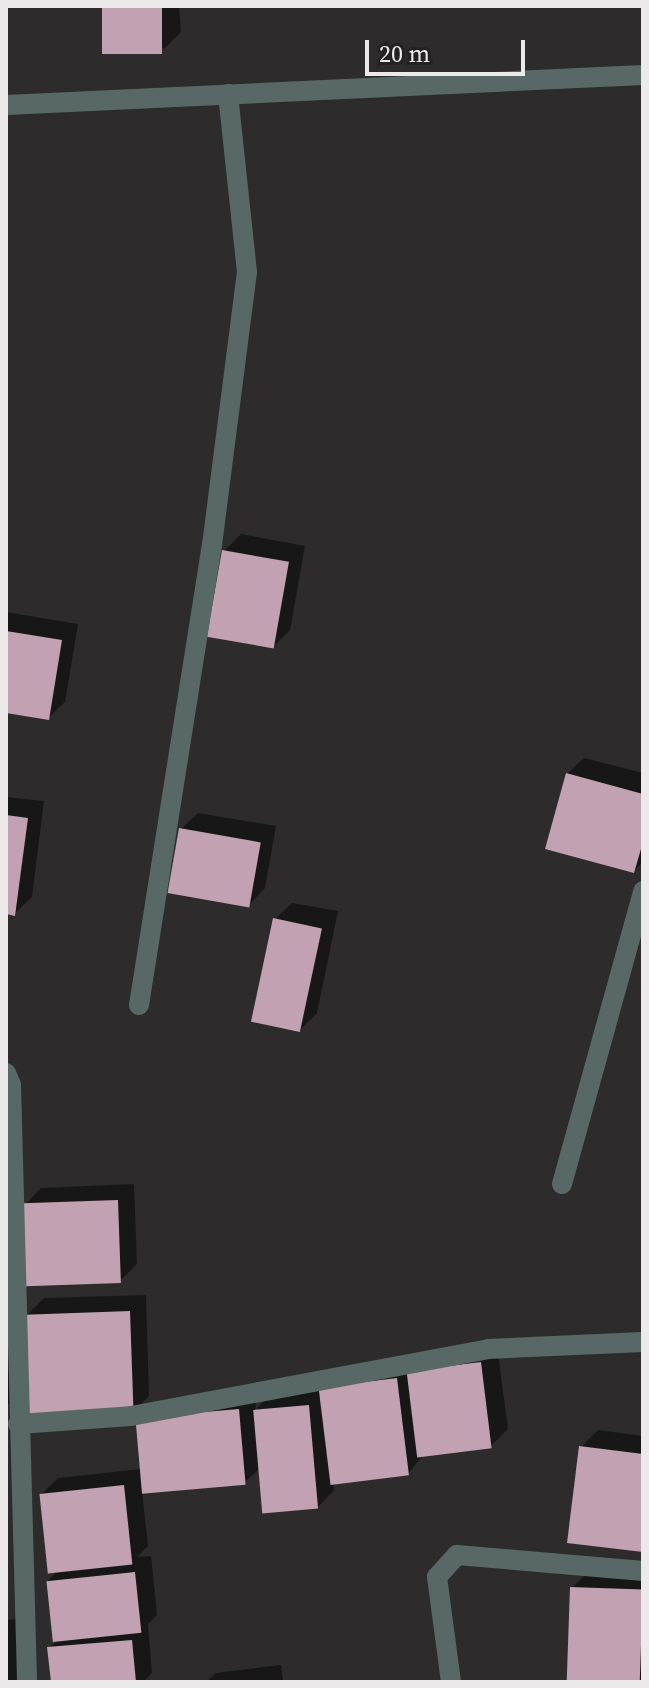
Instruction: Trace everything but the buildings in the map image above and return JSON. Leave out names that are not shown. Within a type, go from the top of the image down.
[{"type":"street","points":[[6,105],[643,75]]},
{"type":"street","points":[[139,1005],[208,577],[247,272],[228,94]]},
{"type":"street","points":[[562,1184],[643,891]]},
{"type":"street","points":[[6,1073],[11,1085],[27,1682]]},
{"type":"street","points":[[18,1424],[131,1416],[488,1349],[643,1342]]},
{"type":"street","points":[[451,1682],[437,1577],[449,1560],[469,1555],[643,1571]]}]
